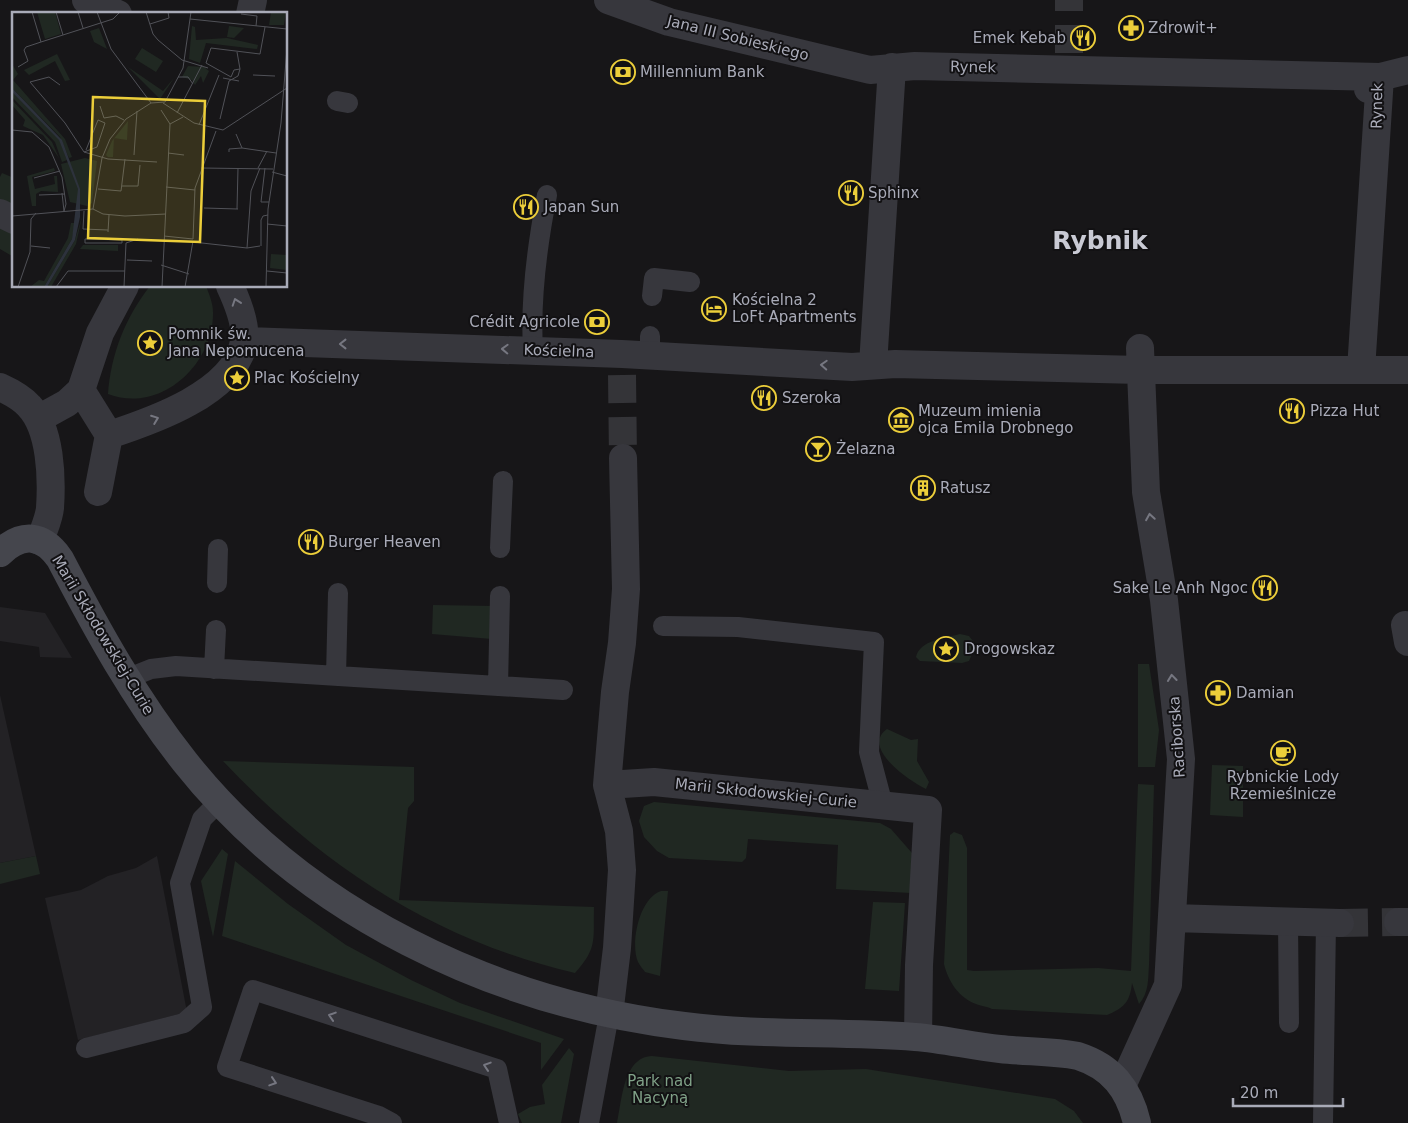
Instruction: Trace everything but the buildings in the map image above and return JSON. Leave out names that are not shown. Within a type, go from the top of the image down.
[{"type":"street","points":[[86,0],[113,12]]},
{"type":"street","name":"Jana III Sobieskiego","points":[[608,0],[669,11],[889,72]]},
{"type":"street","name":"Rynek","points":[[889,72],[915,66],[1392,74],[1355,363]]},
{"type":"street","points":[[873,365],[889,72]]},
{"type":"street","points":[[1360,96],[1392,74]]},
{"type":"street","points":[[0,212],[12,219]]},
{"type":"street","points":[[38,420],[67,404],[82,390],[100,333],[124,288]]},
{"type":"street","points":[[109,435],[167,414],[212,387],[234,364],[244,341],[242,320],[231,288]]},
{"type":"street","points":[[873,365],[896,340]]},
{"type":"street","name":"Kościelna","points":[[244,341],[533,350],[622,364],[650,346],[852,367],[873,365]]},
{"type":"street","points":[[873,365],[1140,359],[1355,363],[1408,370]]},
{"type":"street","name":"Raciborska","points":[[1122,1086],[1168,985],[1181,759],[1164,600],[1146,492],[1140,359]]},
{"type":"street","points":[[0,387],[24,401],[38,420],[48,448],[50,510],[40,541],[28,538],[18,539],[0,553]]},
{"type":"street","points":[[82,390],[109,435],[98,492]]},
{"type":"street","points":[[609,1014],[617,948],[622,870],[619,831],[607,785],[626,589],[623,458]]},
{"type":"street","name":"Marii Skłodowskiej-Curie","points":[[40,541],[52,548],[60,559],[126,679],[185,762],[220,801],[273,852],[309,880],[366,918],[409,943],[494,981],[549,999],[609,1014],[687,1027],[918,1037],[981,1047],[1078,1056],[1103,1067],[1122,1086]]},
{"type":"street","name":"Marii Skłodowskiej-Curie","points":[[607,785],[654,782],[928,810],[918,965],[918,1037]]},
{"type":"street","points":[[1172,918],[1333,923]]},
{"type":"street","points":[[1122,1086],[1137,1123]]},
{"type":"lane","points":[[533,350],[532,330],[537,247],[547,195]]},
{"type":"lane","points":[[652,296],[654,278],[690,282]]},
{"type":"lane","points":[[500,548],[503,481]]},
{"type":"lane","points":[[217,583],[218,550]]},
{"type":"lane","points":[[336,676],[338,593]]},
{"type":"lane","points":[[498,686],[500,596]]},
{"type":"lane","points":[[663,626],[738,627],[874,642],[870,752],[883,805]]},
{"type":"lane","points":[[214,669],[216,630]]},
{"type":"lane","points":[[126,679],[144,671],[163,667],[564,690]]},
{"type":"lane","points":[[86,1048],[184,1023],[202,1007],[180,882],[202,819],[220,801]]},
{"type":"lane","points":[[1288,922],[1289,1023]]},
{"type":"lane","points":[[1323,1123],[1333,923]]},
{"type":"lane","points":[[392,1123],[379,1116],[227,1067],[253,990],[497,1069],[509,1123]]},
{"type":"lane","points":[[589,1123],[609,1014]]},
{"type":"shaded area","points":[[0,607],[45,613],[72,658],[40,657],[39,647],[0,641]]},
{"type":"shaded area","points":[[0,695],[36,856],[0,863]]},
{"type":"shaded area","points":[[157,856],[187,1012],[78,1040],[45,898],[81,890],[108,876],[136,868]]},
{"type":"green space","points":[[2,173],[12,177],[12,208],[0,202],[0,177]]},
{"type":"green space","points":[[0,227],[12,233],[12,256],[0,249]]},
{"type":"green space","points":[[148,288],[207,288],[212,302],[213,312],[211,332],[204,350],[194,367],[164,391],[146,397],[127,398],[108,394],[116,351],[133,311]]},
{"type":"green space","points":[[433,605],[494,606],[492,639],[432,634]]},
{"type":"green space","points":[[960,634],[969,636],[976,645],[969,661],[962,663],[920,661],[916,657],[918,651],[928,643]]},
{"type":"green space","points":[[1138,664],[1149,664],[1159,730],[1155,767],[1138,767]]},
{"type":"green space","points":[[887,729],[911,740],[918,739],[917,761],[929,782],[926,789],[900,772],[884,754],[880,745],[880,737]]},
{"type":"green space","points":[[223,761],[414,767],[414,801],[408,808],[399,900],[594,907],[594,935],[588,957],[575,973],[523,959],[474,941],[428,919],[383,894],[340,865],[260,799]]},
{"type":"green space","points":[[1212,765],[1243,766],[1243,817],[1210,815]]},
{"type":"green space","points":[[1138,784],[1154,785],[1148,975],[1145,995],[1139,1004],[1132,983],[1130,995],[1125,1004],[1107,1015],[992,1009],[964,998],[951,983],[944,964],[950,835],[954,832],[962,835],[967,848],[967,970],[1098,968],[1131,971]]},
{"type":"green space","points":[[654,802],[880,823],[891,829],[912,853],[911,893],[836,889],[838,845],[748,839],[746,858],[742,862],[669,858],[657,851],[644,837],[639,821],[644,806]]},
{"type":"green space","points":[[222,849],[228,854],[213,937],[201,881]]},
{"type":"green space","points":[[36,856],[40,874],[0,884],[0,863]]},
{"type":"green space","points":[[235,861],[288,904],[346,945],[411,980],[460,1003],[564,1039],[541,1070],[541,1043],[222,936]]},
{"type":"green space","points":[[661,891],[668,891],[660,976],[645,972],[638,962],[635,944],[638,922],[642,912],[653,895]]},
{"type":"green space","points":[[873,902],[905,903],[899,991],[865,989]]},
{"type":"green space","points":[[569,1048],[574,1054],[561,1123],[522,1123],[518,1114],[530,1107],[545,1104],[542,1085]]},
{"type":"green space","name":"Park nad Nacyną","points":[[652,1056],[789,1071],[866,1069],[1055,1099],[1074,1111],[1083,1123],[617,1123],[623,1092],[630,1072],[642,1058]]},
{"type":"tunnel","points":[[1069,0],[1069,53]]},
{"type":"tunnel","points":[[622,375],[623,458]]},
{"type":"tunnel","points":[[1340,923],[1398,922]]},
{"type":"place","name":"Zdrowit+","points":[[1131,28]]},
{"type":"place","name":"Emek Kebab","points":[[1083,38]]},
{"type":"place","name":"Millennium Bank","points":[[623,72]]},
{"type":"place","name":"Sphinx","points":[[851,193]]},
{"type":"place","name":"Japan Sun","points":[[526,207]]},
{"type":"place","name":"Kościelna 2 LoFt Apartments","points":[[714,309]]},
{"type":"place","name":"Crédit Agricole","points":[[597,322]]},
{"type":"place","name":"Pomnik św. Jana Nepomucena","points":[[150,343]]},
{"type":"place","name":"Plac Kościelny","points":[[237,378]]},
{"type":"place","name":"Szeroka","points":[[764,398]]},
{"type":"place","name":"Pizza Hut","points":[[1292,411]]},
{"type":"place","name":"Muzeum imienia ojca Emila Drobnego","points":[[901,420]]},
{"type":"place","name":"Żelazna","points":[[818,449]]},
{"type":"place","name":"Ratusz","points":[[923,488]]},
{"type":"place","name":"Burger Heaven","points":[[311,542]]},
{"type":"place","name":"Sake Le Anh Ngoc","points":[[1265,588]]},
{"type":"place","name":"Drogowskaz","points":[[946,649]]},
{"type":"place","name":"Damian","points":[[1218,693]]},
{"type":"place","name":"Rybnickie Lody Rzemieślnicze","points":[[1283,753]]},
{"type":"district","name":"Rybnik","points":[[1100,240]]}]
